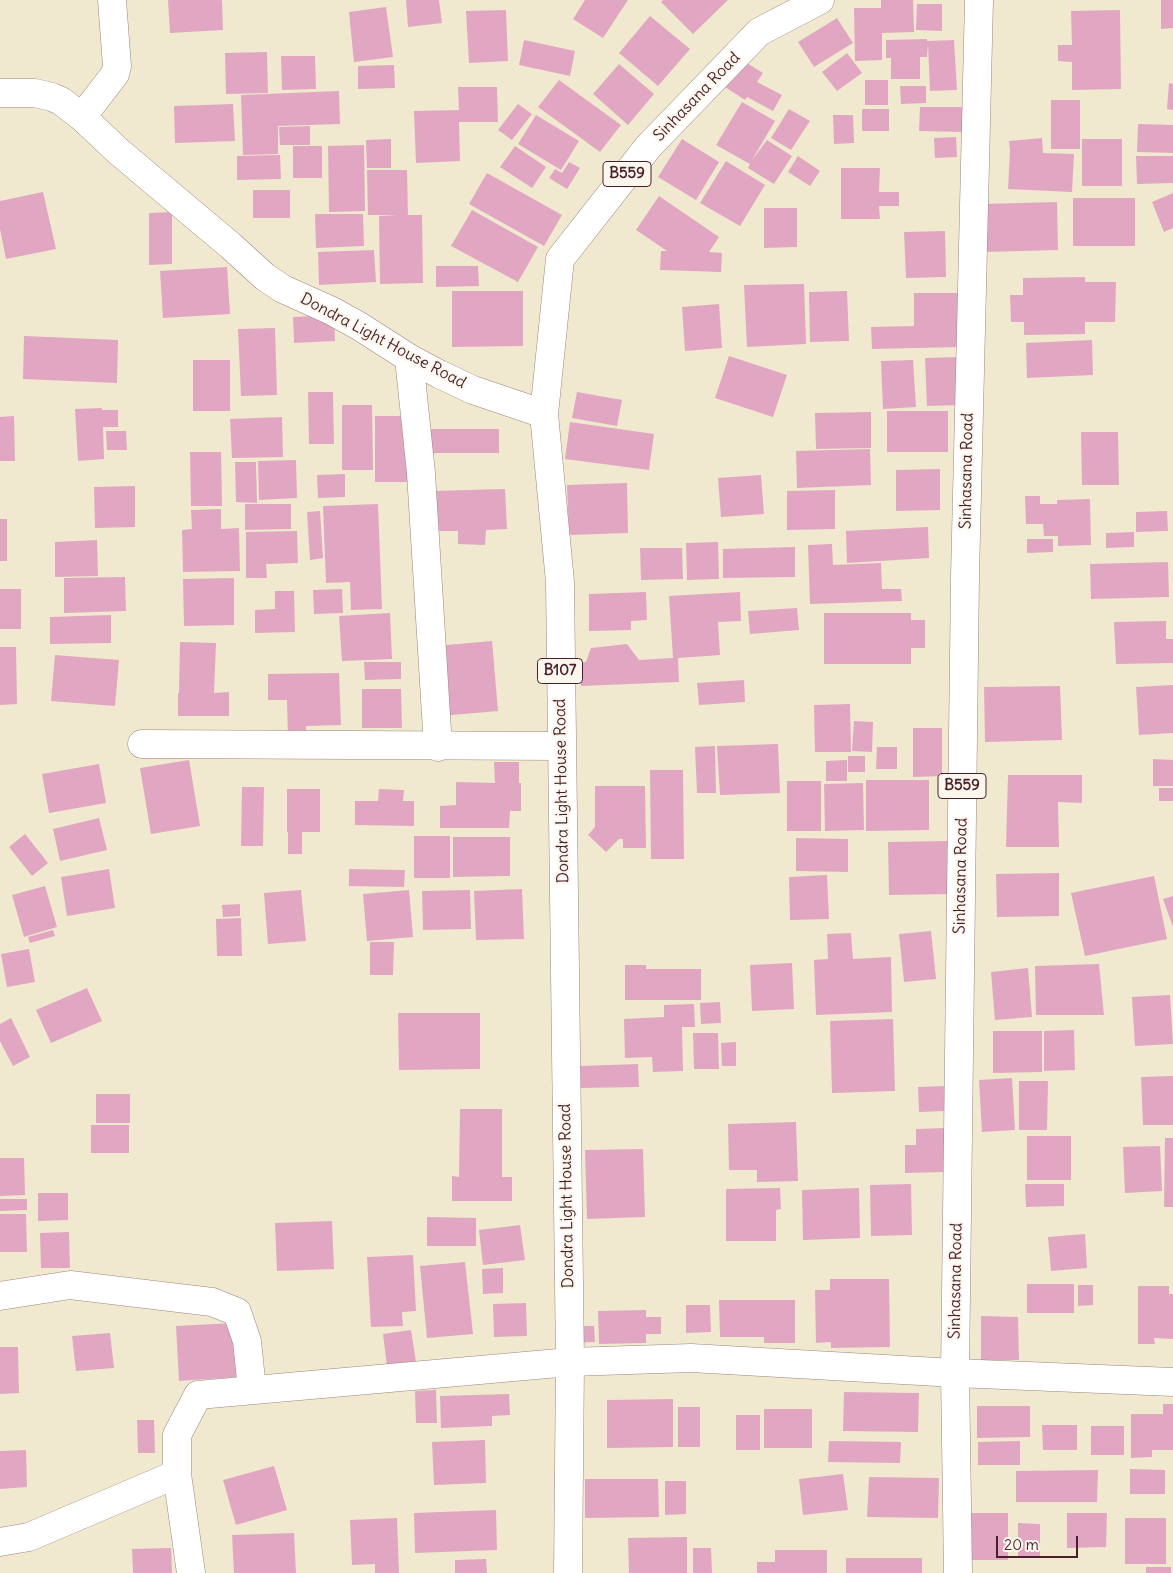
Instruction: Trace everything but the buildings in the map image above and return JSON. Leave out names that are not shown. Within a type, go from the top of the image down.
[{"type":"main road","points":[[82,117],[115,74],[117,66],[112,0]]},
{"type":"main road","name":"Sinhasana Road","points":[[544,414],[560,259],[648,147],[759,32],[820,0]]},
{"type":"main road","name":"Sinhasana Road","points":[[958,1573],[955,1373],[965,577],[979,0]]},
{"type":"main road","name":"Dondra Light House Road","points":[[0,92],[35,93],[61,101],[274,283],[359,326],[409,358],[473,390],[544,414],[560,582],[570,1362],[568,1573]]},
{"type":"main road","points":[[409,358],[421,473],[438,747]]},
{"type":"main road","points":[[142,744],[438,747],[561,746]]},
{"type":"main road","points":[[0,1296],[70,1285],[212,1302],[237,1312],[246,1341],[252,1390]]},
{"type":"main road","points":[[191,1573],[177,1474],[177,1434],[198,1395],[570,1362],[692,1358],[955,1373],[1173,1382]]},
{"type":"main road","points":[[0,1542],[29,1538],[177,1474]]}]
